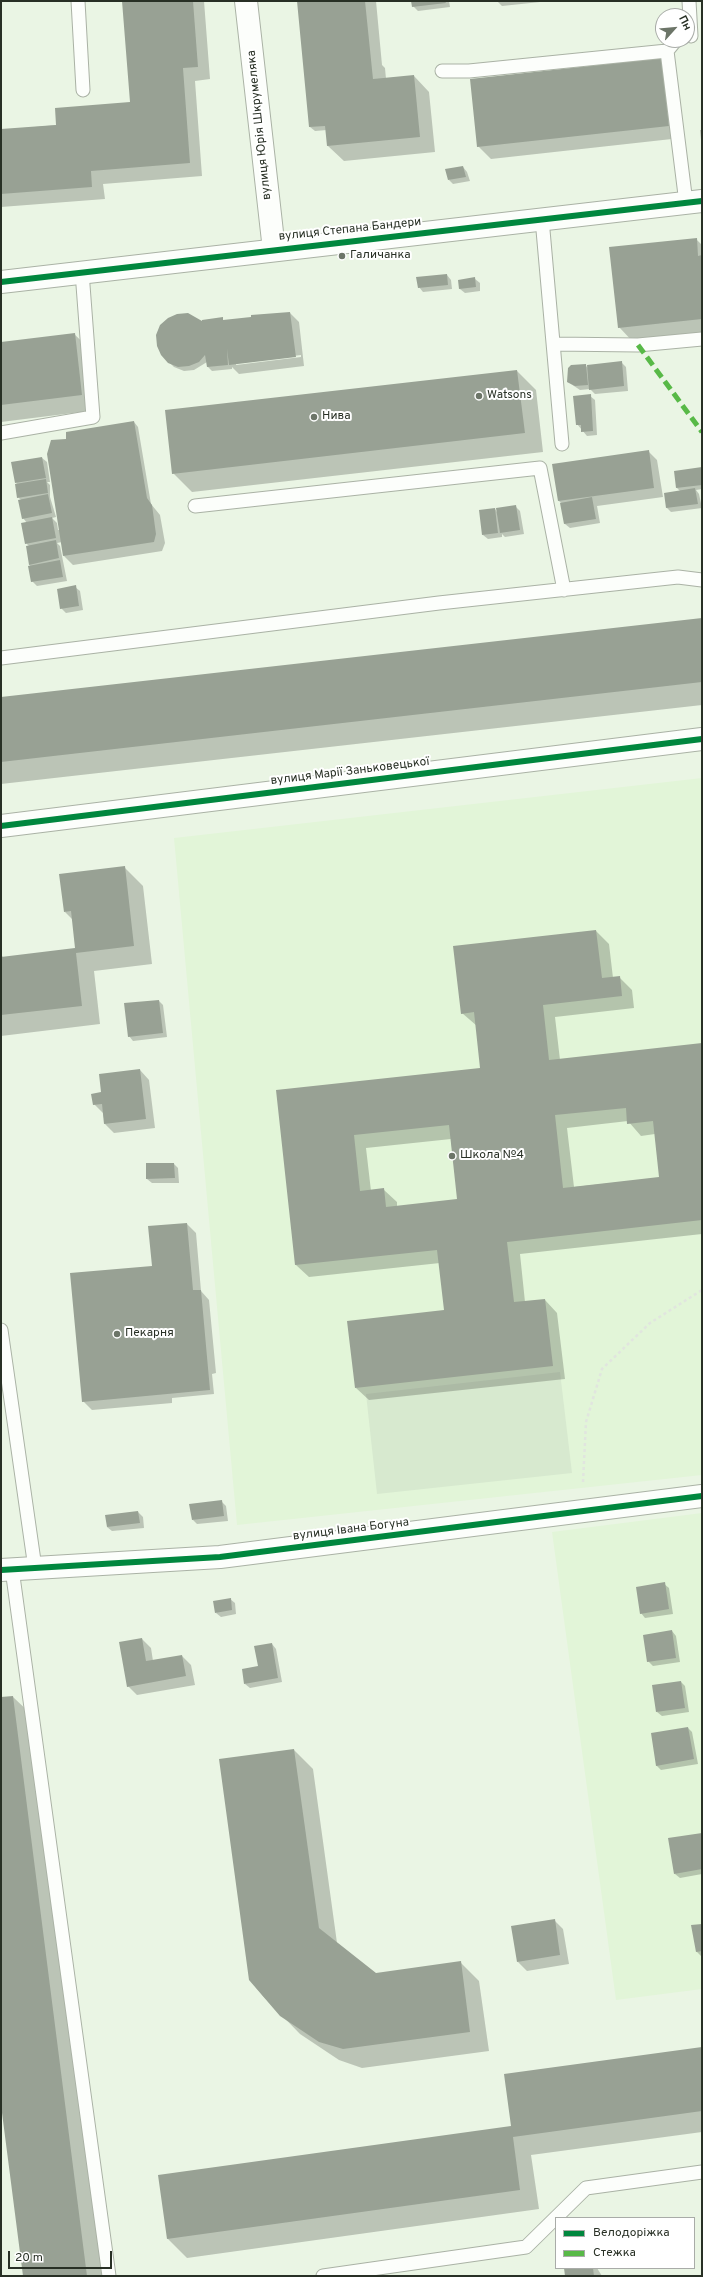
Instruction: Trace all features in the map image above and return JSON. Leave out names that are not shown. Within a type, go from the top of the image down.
[{"type":"street","name":"вулиця Юрія Шкрумеляка","points":[[246,1],[274,250]]},
{"type":"street","name":"вулиця Степана Бандери","points":[[1,282],[694,202]]},
{"type":"street","name":"вулиця Марії Заньковецької","points":[[1,826],[702,739]]},
{"type":"street","name":"вулиця Івана Богуна","points":[[7,1569],[220,1557],[702,1496]]},
{"type":"lane","points":[[78,1],[83,90]]},
{"type":"lane","points":[[442,71],[470,71],[667,51],[669,48]]},
{"type":"lane","points":[[667,51],[694,202]]},
{"type":"lane","points":[[542,220],[562,444]]},
{"type":"lane","points":[[1,433],[93,418],[82,272]]},
{"type":"lane","points":[[554,344],[638,345],[702,339]]},
{"type":"lane","points":[[195,506],[540,468],[564,590]]},
{"type":"lane","points":[[1,658],[678,577],[702,580]]},
{"type":"lane","points":[[1,1330],[35,1568]]},
{"type":"lane","points":[[7,1569],[109,2276]]},
{"type":"lane","points":[[557,2217],[586,2188],[702,2172]]},
{"type":"lane","points":[[323,2276],[526,2247],[555,2218]]},
{"type":"path","points":[[582,1512],[586,1422],[602,1369],[650,1324],[702,1290]]},
{"type":"shaded area","name":"Школа №4","points":[[702,778],[702,1475],[237,1525],[174,838]]},
{"type":"shaded area","points":[[560,1372],[572,1473],[377,1494],[366,1394]]},
{"type":"shaded area","points":[[702,1513],[702,1989],[616,2000],[552,1532]]},
{"type":"building","points":[[122,1],[193,1],[198,67],[183,68],[190,163],[91,171],[92,187],[1,194],[1,129],[56,125],[55,108],[130,102]]},
{"type":"building","points":[[297,1],[365,1],[373,79],[414,75],[420,137],[327,146],[325,126],[309,127]]},
{"type":"building","points":[[411,1],[445,1],[446,3],[412,7]]},
{"type":"building","points":[[662,58],[669,126],[477,147],[470,79]]},
{"type":"building","points":[[463,166],[466,177],[448,180],[445,169]]},
{"type":"building","points":[[697,238],[698,256],[702,255],[702,319],[618,328],[609,247]]},
{"type":"building","points":[[447,274],[448,285],[418,288],[416,277]]},
{"type":"building","points":[[475,277],[476,287],[459,289],[458,280]]},
{"type":"building","points":[[290,312],[296,357],[229,365],[227,349],[228,365],[207,367],[205,355],[199,362],[189,366],[178,367],[168,363],[161,355],[157,346],[156,335],[160,325],[168,318],[177,314],[188,313],[202,321],[223,317],[223,320],[251,317],[251,315]]},
{"type":"building","points":[[75,333],[82,395],[1,405],[1,342]]},
{"type":"building","points":[[622,361],[624,386],[589,390],[587,365]]},
{"type":"building","points":[[586,364],[588,385],[575,386],[567,382],[568,368],[571,365]]},
{"type":"building","points":[[517,370],[525,433],[172,474],[165,410]]},
{"type":"building","points":[[591,394],[593,431],[581,432],[581,425],[576,425],[573,396]]},
{"type":"building","points":[[134,421],[147,498],[152,505],[156,534],[154,542],[63,556],[47,454],[51,440],[66,439],[66,432]]},
{"type":"building","points":[[649,450],[654,488],[558,501],[552,464]]},
{"type":"building","points":[[42,457],[46,478],[15,483],[11,462]]},
{"type":"building","points":[[702,467],[702,485],[676,488],[674,471]]},
{"type":"building","points":[[46,479],[48,493],[17,498],[15,484]]},
{"type":"building","points":[[695,488],[698,504],[666,508],[664,493]]},
{"type":"building","points":[[48,494],[52,513],[22,519],[18,500]]},
{"type":"building","points":[[592,497],[596,519],[564,524],[560,503]]},
{"type":"building","points":[[516,505],[520,530],[500,533],[496,508]]},
{"type":"building","points":[[495,508],[498,533],[482,535],[479,510]]},
{"type":"building","points":[[52,517],[56,538],[25,544],[21,523]]},
{"type":"building","points":[[56,540],[59,558],[29,565],[26,546]]},
{"type":"building","points":[[60,560],[63,577],[31,582],[28,566]]},
{"type":"building","points":[[76,585],[79,606],[60,609],[57,589]]},
{"type":"building","points":[[702,618],[702,682],[1,762],[1,697]]},
{"type":"building","points":[[125,866],[134,946],[76,953],[82,1006],[1,1015],[1,957],[75,948],[71,911],[64,912],[59,874]]},
{"type":"building","points":[[596,930],[602,978],[620,976],[622,996],[543,1005],[549,1060],[702,1043],[702,1220],[507,1242],[514,1302],[545,1299],[553,1366],[355,1388],[347,1321],[444,1310],[437,1250],[295,1265],[276,1090],[480,1068],[474,1012],[461,1014],[453,946]],"holes":[[[626,1108],[627,1124],[653,1121],[659,1177],[563,1188],[555,1115]],[[449,1125],[457,1199],[386,1207],[384,1188],[360,1191],[354,1135]]]},
{"type":"building","points":[[159,1000],[163,1033],[128,1037],[124,1003]]},
{"type":"building","points":[[140,1069],[146,1119],[104,1124],[102,1104],[93,1105],[91,1094],[101,1092],[99,1074]]},
{"type":"building","points":[[146,1163],[174,1163],[175,1178],[146,1179]]},
{"type":"building","points":[[187,1223],[193,1290],[201,1290],[210,1390],[82,1402],[70,1273],[152,1266],[148,1226]]},
{"type":"building","points":[[222,1500],[224,1516],[192,1520],[189,1504]]},
{"type":"building","points":[[138,1511],[140,1523],[107,1527],[105,1515]]},
{"type":"building","points":[[665,1582],[669,1609],[640,1614],[636,1587]]},
{"type":"building","points":[[231,1598],[232,1610],[215,1613],[213,1601]]},
{"type":"building","points":[[672,1630],[676,1658],[647,1662],[643,1635]]},
{"type":"building","points":[[142,1638],[146,1661],[182,1655],[186,1676],[127,1687],[119,1642]]},
{"type":"building","points":[[272,1643],[278,1678],[244,1684],[242,1669],[258,1666],[254,1646]]},
{"type":"building","points":[[681,1681],[685,1708],[656,1712],[652,1685]]},
{"type":"building","points":[[13,1696],[87,2276],[23,2276],[1,2105],[1,1697]]},
{"type":"building","points":[[688,1727],[694,1759],[656,1766],[651,1733]]},
{"type":"building","points":[[294,1749],[319,1928],[376,1973],[461,1961],[470,2032],[343,2049],[319,2042],[280,2016],[249,1980],[219,1759]]},
{"type":"building","points":[[702,1833],[702,1869],[674,1874],[668,1838]]},
{"type":"building","points":[[555,1919],[560,1955],[517,1962],[511,1926]]},
{"type":"building","points":[[702,1924],[702,1951],[696,1952],[691,1925]]},
{"type":"building","points":[[702,2047],[702,2111],[513,2137],[520,2190],[167,2239],[158,2175],[511,2126],[504,2074]]},
{"type":"building","points":[[564,2269],[593,2269],[594,2276],[565,2276]]},
{"type":"marked path","points":[[638,345],[702,432]]},
{"type":"cycle path","points":[[1,282],[702,201]]},
{"type":"cycle path","points":[[1,826],[702,739]]},
{"type":"cycle path","points":[[1,1570],[220,1557],[702,1496]]},
{"type":"place","name":"Галичанка","points":[[342,256]]},
{"type":"place","name":"Watsons","points":[[479,396]]},
{"type":"place","name":"Нива","points":[[314,417]]},
{"type":"place","name":"Школа №4","points":[[452,1156]]},
{"type":"place","name":"Пекарня","points":[[117,1334]]}]
